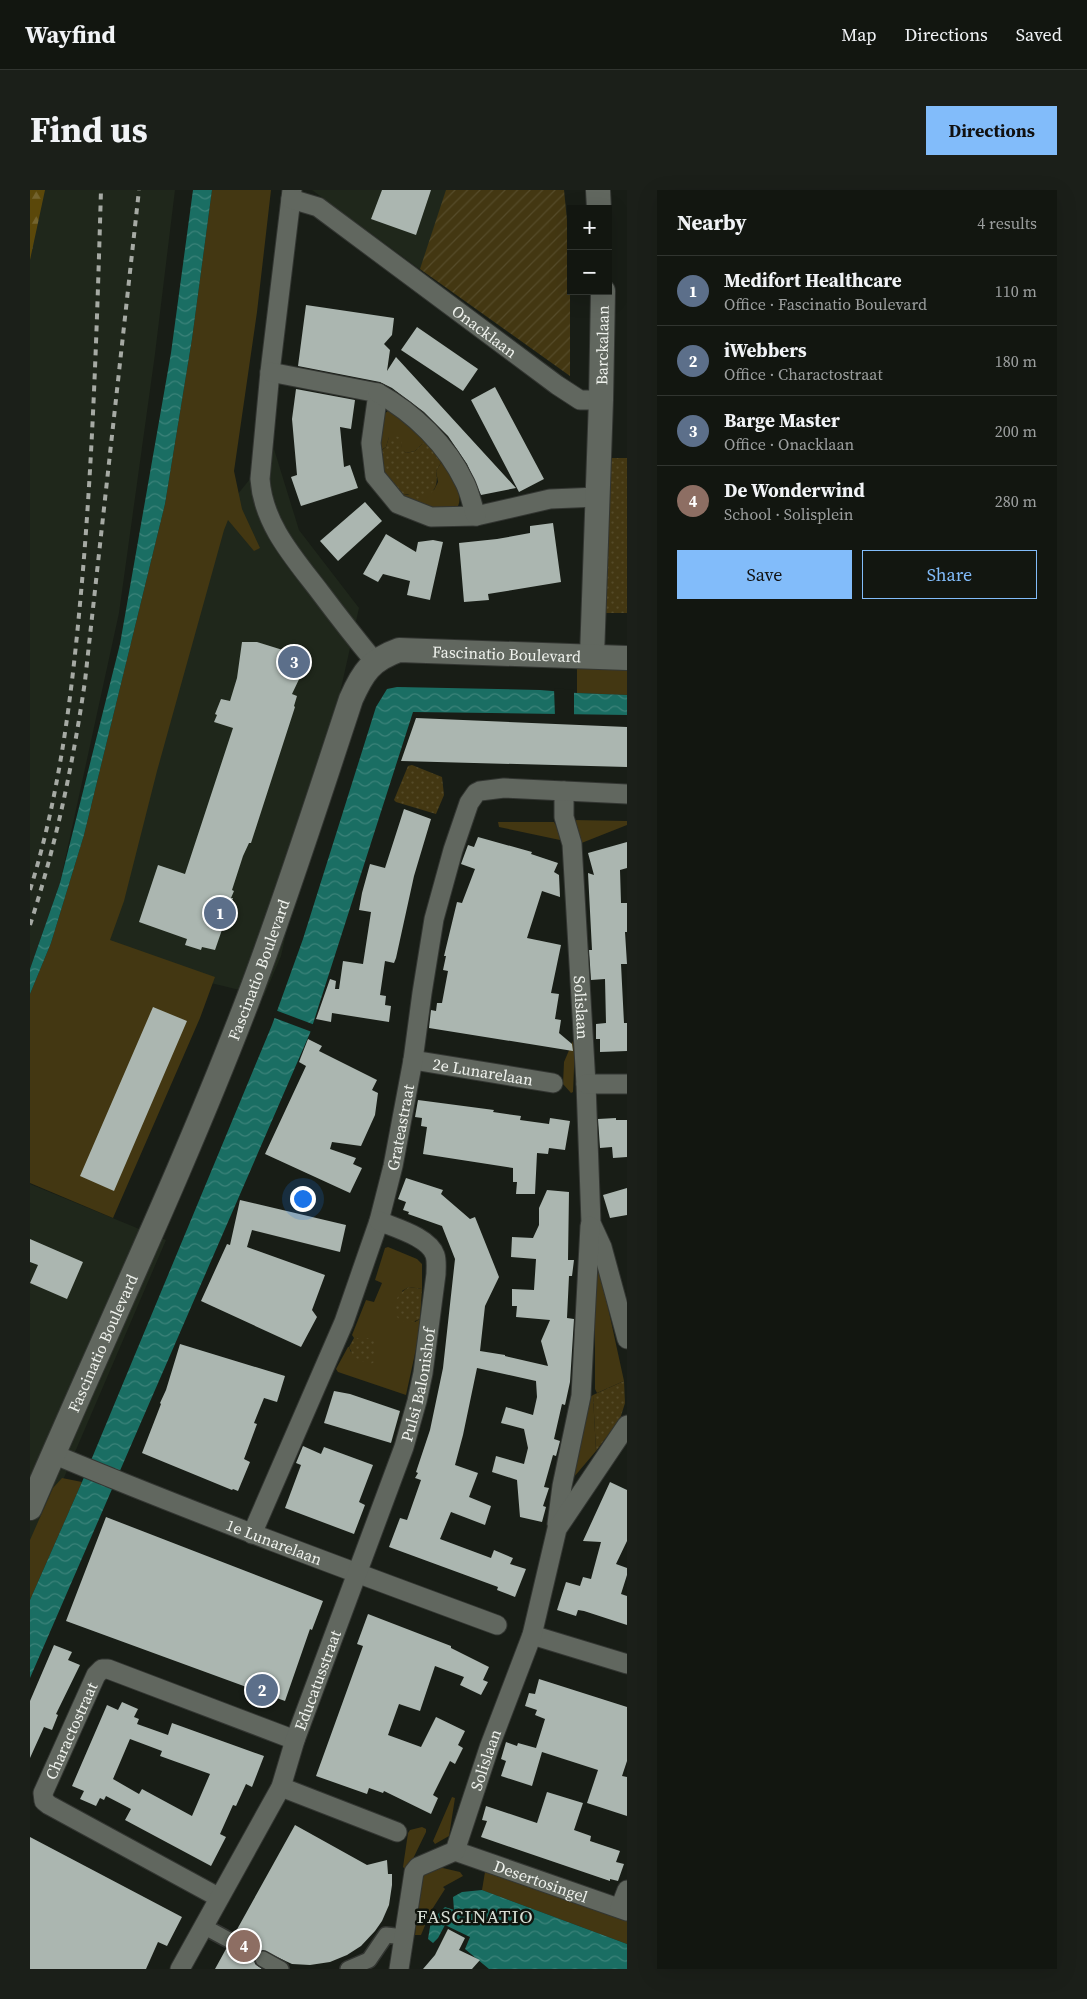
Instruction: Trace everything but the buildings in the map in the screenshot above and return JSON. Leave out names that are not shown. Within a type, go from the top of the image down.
[{"type":"street","points":[[598,190],[600,205]]},
{"type":"street","name":"Onacklaan","points":[[375,662],[286,548],[263,503],[260,479],[270,372],[292,194],[318,207],[557,385],[580,400],[601,400]]},
{"type":"street","name":"Barckalaan","points":[[601,400],[603,295]]},
{"type":"street","points":[[270,372],[378,393],[397,403],[419,421],[443,448],[465,483],[476,516]]},
{"type":"street","points":[[378,393],[371,443],[375,476],[398,504],[431,517],[476,516],[550,499],[598,497]]},
{"type":"street","points":[[592,656],[601,400]]},
{"type":"street","name":"Fascinatio Boulevard","points":[[30,1508],[61,1458],[243,1011],[281,911],[351,699],[366,670],[375,662],[400,650],[627,658]]},
{"type":"street","name":"Grateastraat","points":[[252,1534],[344,1322],[379,1221],[393,1166],[413,1060],[434,919],[453,850],[469,803],[476,794],[492,789],[520,788],[564,791]]},
{"type":"street","points":[[564,791],[627,794]]},
{"type":"street","name":"Solislaan","points":[[454,1851],[489,1748],[532,1635],[557,1529],[562,1486],[581,1396],[591,1223],[586,1084],[572,844],[564,817],[564,791]]},
{"type":"street","name":"2e Lunarelaan","points":[[413,1060],[553,1083]]},
{"type":"street","points":[[586,1084],[627,1084]]},
{"type":"street","name":"Pulsi Balonishof","points":[[358,1574],[404,1447],[418,1401],[436,1274],[435,1254],[430,1246],[414,1235],[379,1221]]},
{"type":"street","name":"Solislaan","points":[[591,1223],[602,1247],[627,1339]]},
{"type":"street","name":"Solislaan","points":[[557,1529],[627,1425]]},
{"type":"street","name":"1e Lunarelaan","points":[[61,1458],[252,1534],[497,1625]]},
{"type":"street","name":"Educatusstraat","points":[[180,1969],[218,1897],[281,1787],[296,1740],[358,1574]]},
{"type":"street","points":[[532,1635],[627,1664]]},
{"type":"street","name":"Charactostraat","points":[[218,1897],[44,1801],[44,1793],[96,1675],[102,1669],[108,1669],[296,1740]]},
{"type":"street","points":[[281,1787],[397,1832]]},
{"type":"street","points":[[399,1969],[414,1872],[418,1867],[454,1851]]},
{"type":"street","name":"Desertosingel","points":[[454,1851],[623,1909]]},
{"type":"street","points":[[623,1909],[627,1890]]},
{"type":"street","points":[[203,1926],[240,1946]]},
{"type":"street","points":[[348,1969],[369,1960],[386,1935],[404,1937]]},
{"type":"street","points":[[263,1959],[281,1969]]},
{"type":"shaded area","points":[[30,190],[175,190],[155,354],[119,613],[60,883],[30,969]]},
{"type":"shaded area","points":[[212,190],[271,190],[257,312],[234,471],[242,509],[260,548],[254,551],[228,520],[157,771],[124,901],[110,940],[215,977],[200,1018],[113,1218],[30,1183],[30,994],[51,943],[84,835],[165,504],[192,339]]},
{"type":"shaded area","points":[[312,190],[457,190],[431,277],[418,268]]},
{"type":"shaded area","points":[[446,190],[564,190],[567,220],[567,295],[570,295],[570,376],[420,269]]},
{"type":"shaded area","points":[[389,410],[429,443],[423,443],[415,451],[406,453],[402,449],[400,439],[389,437],[386,447],[378,452],[383,415]]},
{"type":"shaded area","points":[[396,436],[401,438],[402,448],[406,453],[415,451],[423,443],[429,443],[442,461],[436,471],[436,485],[428,495],[418,499],[408,494],[399,496],[387,480],[378,453],[386,447],[389,437]]},
{"type":"shaded area","points":[[274,449],[299,530],[359,608],[281,956],[264,996],[96,955],[217,520]]},
{"type":"shaded area","points":[[608,458],[627,458],[627,613],[602,613]]},
{"type":"shaded area","points":[[442,461],[459,493],[458,506],[454,511],[423,507],[399,496],[434,490],[438,482],[436,471]]},
{"type":"shaded area","points":[[577,663],[627,665],[627,695],[577,693]]},
{"type":"shaded area","points":[[412,765],[442,777],[444,795],[436,814],[394,800],[408,766]]},
{"type":"shaded area","points":[[573,820],[627,821],[627,825],[579,844]]},
{"type":"shaded area","points":[[498,822],[554,822],[563,838],[560,840],[499,827]]},
{"type":"shaded area","points":[[573,1041],[575,1046],[573,1092],[571,1093],[563,1084],[564,1062]]},
{"type":"shaded area","points":[[30,1184],[166,1240],[30,1557]]},
{"type":"shaded area","points":[[388,1247],[417,1259],[422,1264],[422,1289],[409,1287],[402,1291],[415,1322],[420,1319],[421,1326],[406,1395],[338,1372],[336,1369],[348,1347],[351,1352],[373,1338],[354,1338],[352,1335],[366,1300],[374,1302],[382,1283],[375,1280],[385,1248]]},
{"type":"shaded area","points":[[597,1257],[624,1381],[597,1393],[595,1389],[595,1260]]},
{"type":"shaded area","points":[[409,1287],[422,1289],[420,1319],[411,1322],[398,1318],[394,1307],[401,1293]]},
{"type":"shaded area","points":[[354,1338],[373,1338],[375,1340],[374,1362],[370,1365],[354,1357],[349,1347]]},
{"type":"shaded area","points":[[624,1381],[625,1403],[620,1419],[596,1451],[593,1395]]},
{"type":"shaded area","points":[[593,1395],[596,1451],[574,1477],[571,1477],[589,1398]]},
{"type":"shaded area","points":[[62,1478],[82,1482],[30,1600],[30,1540],[53,1488]]},
{"type":"shaded area","points":[[452,1797],[455,1798],[449,1836],[435,1844],[433,1841]]},
{"type":"shaded area","points":[[422,1827],[426,1829],[426,1832],[406,1870],[403,1867],[408,1833],[410,1830]]},
{"type":"shaded area","points":[[434,1866],[460,1872],[463,1876],[443,1887],[445,1889],[431,1911],[421,1935],[415,1935],[422,1875]]},
{"type":"shaded area","points":[[485,1872],[627,1919],[627,1944],[482,1890]]},
{"type":"green space","points":[[30,190],[45,190],[30,260]]},
{"type":"water","points":[[193,190],[212,190],[192,339],[165,504],[84,835],[51,943],[30,994],[30,969],[60,883],[120,644],[171,353]]},
{"type":"water","points":[[397,687],[540,690],[627,695],[627,715],[413,712],[310,1033],[30,1678],[30,1600],[82,1482],[272,1025],[303,939],[376,707],[387,689]]},
{"type":"water","points":[[482,1890],[627,1944],[627,1969],[489,1969],[465,1949],[470,1937],[445,1925],[433,1943],[428,1939],[431,1921],[445,1907],[454,1910],[453,1897],[462,1892]]},
{"type":"pier","points":[[554,688],[574,690],[574,716],[555,716]]},
{"type":"pier","points":[[275,1010],[315,1025],[312,1032],[272,1017]]},
{"type":"railway","points":[[30,890],[57,780],[69,706],[77,631],[92,442],[101,190]]},
{"type":"railway","points":[[30,925],[48,865],[63,804],[85,681],[139,190]]},
{"type":"place","name":"Barge Master","points":[[294,662]]},
{"type":"place","name":"Medifort Healthcare","points":[[220,913]]},
{"type":"place","name":"iWebbers","points":[[262,1690]]},
{"type":"place","name":"De Wonderwind","points":[[244,1946]]},
{"type":"district","name":"FASCINATIO","points":[[475,1916]]}]
